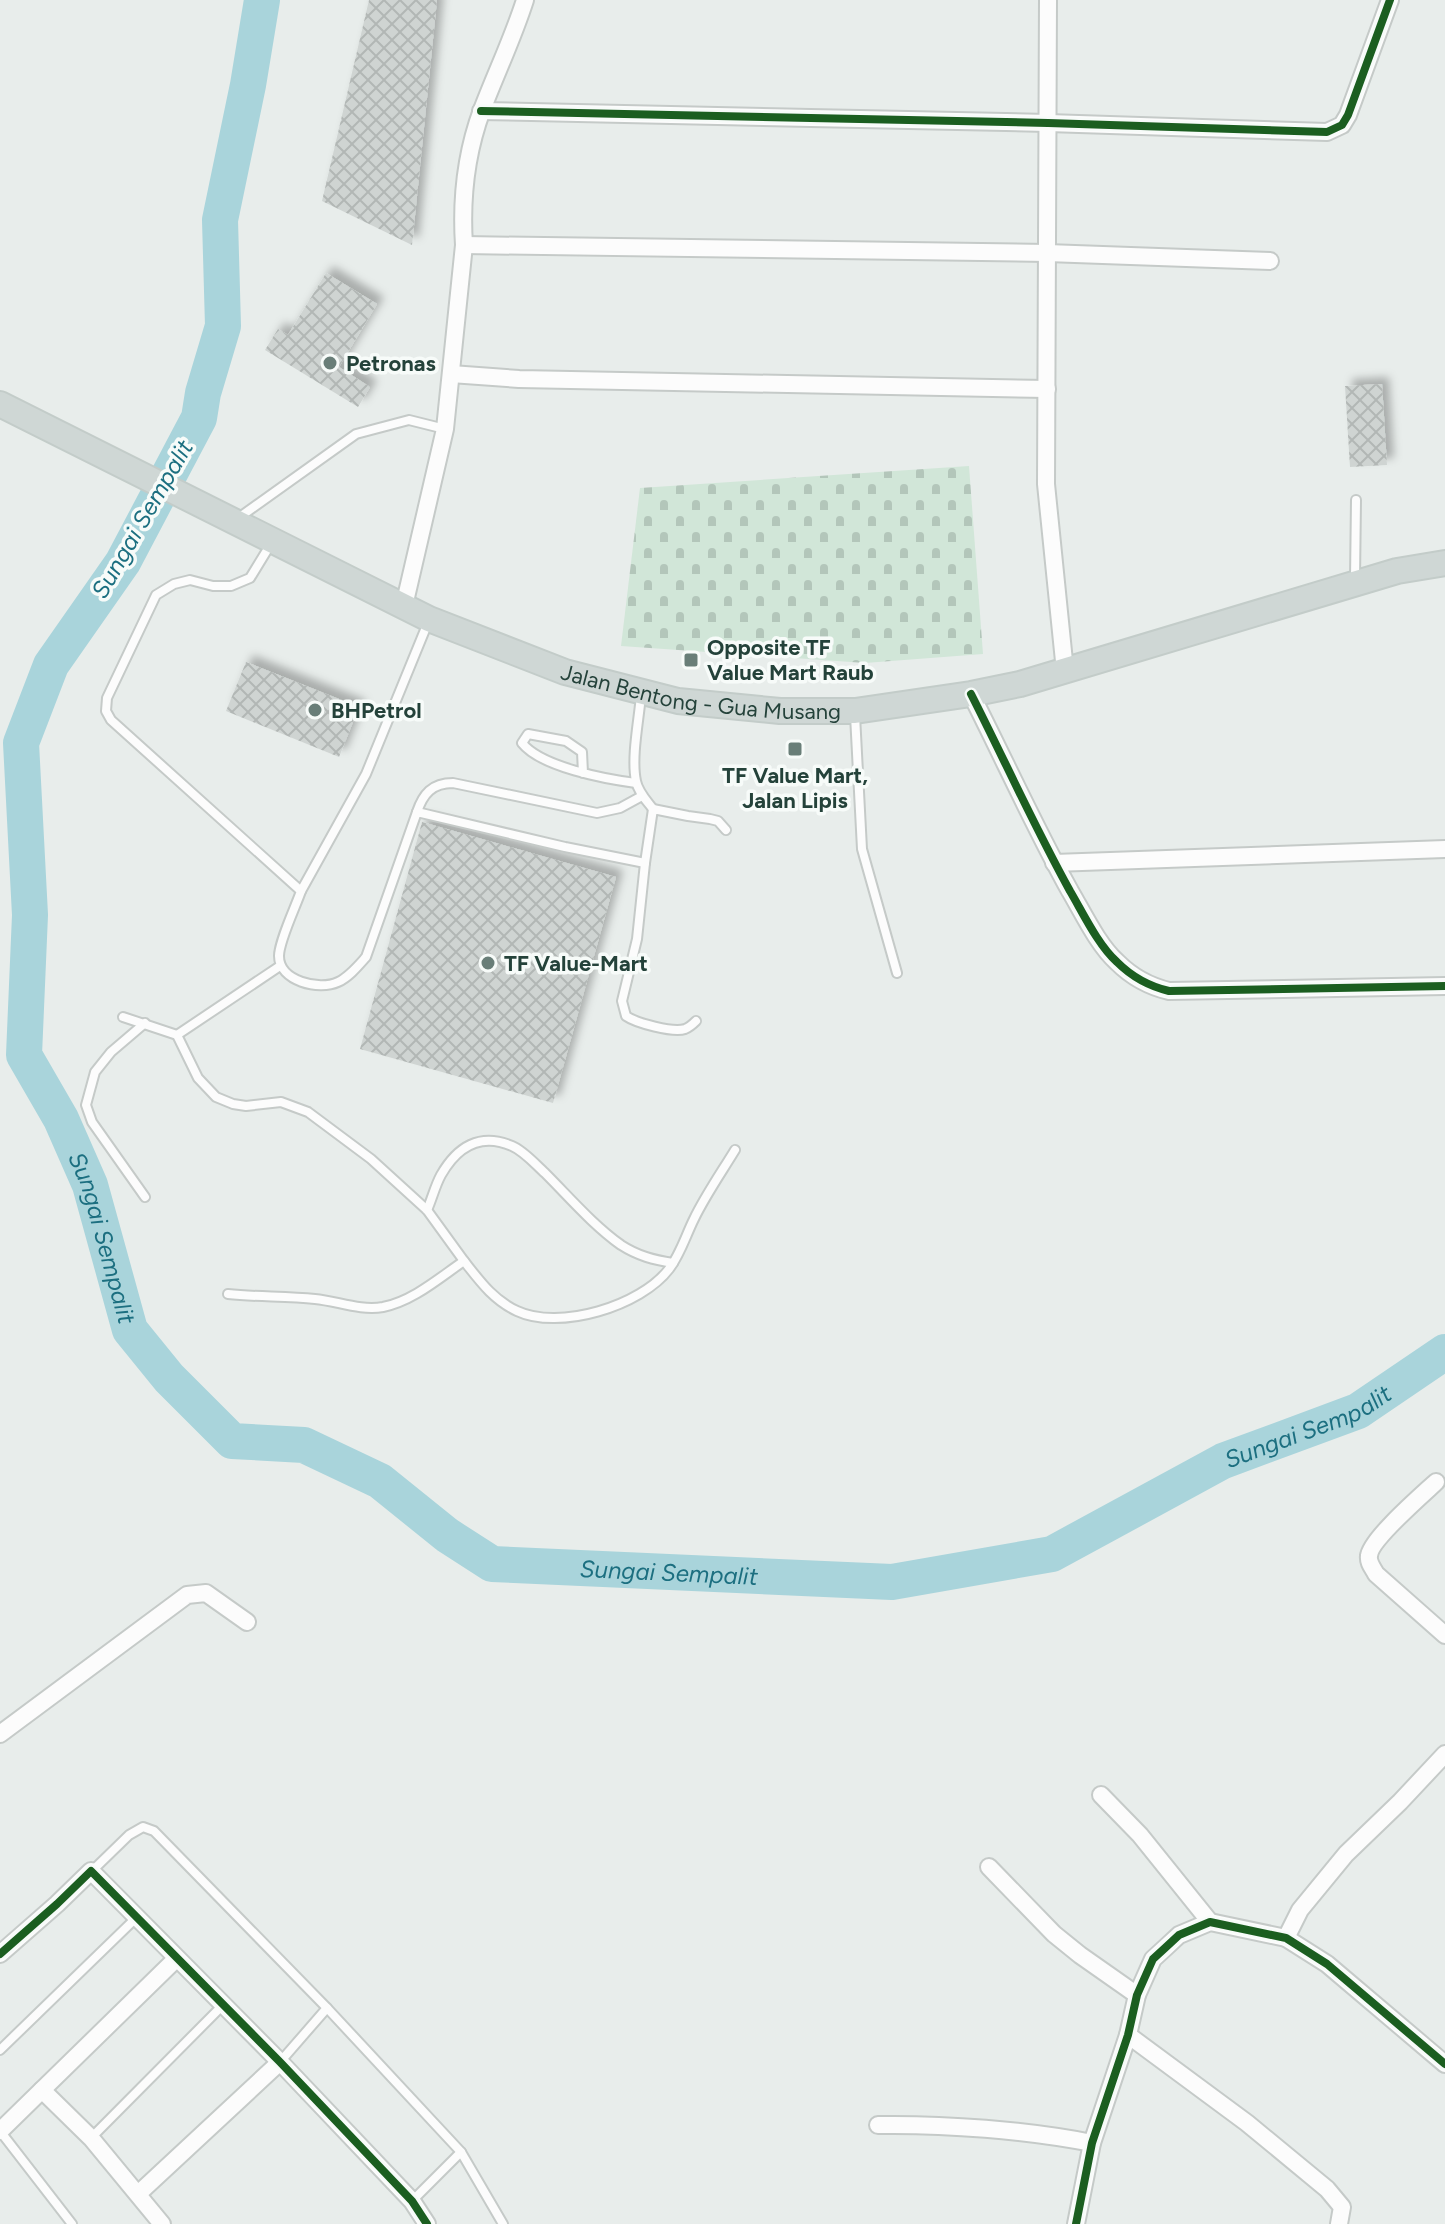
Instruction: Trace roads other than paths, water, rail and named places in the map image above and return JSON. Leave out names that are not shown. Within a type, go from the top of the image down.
[{"type":"main road","name":"Jalan Bentong - Gua Musang","points":[[2,410],[128,469],[429,619],[565,672],[678,701],[725,707],[855,711],[971,694],[1020,684],[1397,571],[1445,563]]},
{"type":"street","points":[[404,606],[445,429],[464,245],[465,179],[481,111],[525,0]]},
{"type":"street","points":[[1048,0],[1046,484],[1065,671]]},
{"type":"street","points":[[481,111],[1327,132],[1342,125],[1348,115],[1390,0]]},
{"type":"street","points":[[464,245],[1047,253],[1270,261]]},
{"type":"street","points":[[451,374],[534,379],[1047,389]]},
{"type":"street","points":[[971,694],[1054,863],[1086,919],[1114,960],[1136,978],[1169,991],[1445,986]]},
{"type":"street","points":[[1054,863],[1445,849]]},
{"type":"street","points":[[1436,1482],[1373,1545],[1369,1555],[1376,1574],[1445,1635]]},
{"type":"street","points":[[0,1734],[187,1595],[206,1593],[247,1622]]},
{"type":"street","points":[[1286,1938],[1300,1910],[1346,1854],[1445,1754]]},
{"type":"street","points":[[1101,1795],[1140,1835],[1210,1922]]},
{"type":"street","points":[[989,1867],[1054,1934],[1137,1995]]},
{"type":"street","points":[[0,1954],[91,1871],[280,2062],[412,2201],[427,2224]]},
{"type":"street","points":[[1076,2224],[1092,2143],[1128,2035],[1137,1995],[1153,1959],[1179,1935],[1210,1922],[1286,1938],[1327,1964],[1445,2064]]},
{"type":"street","points":[[0,2131],[176,1959]]},
{"type":"street","points":[[1128,2035],[1247,2123],[1327,2189],[1342,2207],[1339,2224]]},
{"type":"street","points":[[138,2194],[280,2062]]},
{"type":"street","points":[[42,2090],[91,2138],[162,2224]]},
{"type":"street","points":[[878,2125],[927,2125],[1063,2137],[1092,2143]]},
{"type":"lane","points":[[233,522],[356,434],[409,420],[445,429]]},
{"type":"lane","points":[[1355,584],[1356,500]]},
{"type":"lane","points":[[273,541],[250,578],[231,586],[213,586],[190,580],[174,584],[156,595],[107,698],[106,711],[111,720],[301,891]]},
{"type":"lane","points":[[429,619],[366,774],[301,891],[279,953],[280,966],[294,980],[320,985],[337,983],[366,957],[417,812],[426,793],[434,785],[453,783],[597,813],[620,808],[642,796]]},
{"type":"lane","points":[[642,690],[635,762],[636,783],[642,796],[653,809],[718,821],[726,830]]},
{"type":"lane","points":[[855,711],[862,849],[897,973]]},
{"type":"lane","points":[[583,773],[582,752],[566,741],[528,734],[522,743],[530,753],[583,773],[636,783]]},
{"type":"lane","points":[[653,809],[637,939],[622,1008],[633,1021],[654,1026],[680,1030],[689,1028],[696,1021]]},
{"type":"lane","points":[[417,812],[645,863]]},
{"type":"lane","points":[[177,1035],[280,966]]},
{"type":"lane","points":[[123,1017],[177,1035],[198,1078],[216,1097],[246,1106],[281,1102],[308,1112],[371,1159],[427,1210],[490,1294],[517,1311],[540,1318],[567,1319],[599,1310],[635,1296],[660,1278],[673,1263],[695,1216],[735,1150]]},
{"type":"lane","points":[[145,1023],[111,1052],[95,1072],[86,1105],[92,1122],[145,1197]]},
{"type":"lane","points":[[427,1210],[440,1177],[454,1156],[469,1145],[488,1139],[514,1146],[599,1228],[621,1245],[640,1256],[673,1263]]},
{"type":"lane","points":[[228,1294],[381,1307],[421,1290],[464,1261]]},
{"type":"lane","points":[[91,1871],[129,1835],[143,1827],[149,1828],[327,2008],[461,2152],[503,2224]]},
{"type":"lane","points":[[0,2050],[136,1918]]},
{"type":"lane","points":[[91,2138],[223,2005]]},
{"type":"lane","points":[[280,2062],[327,2008]]},
{"type":"lane","points":[[0,2131],[72,2224]]},
{"type":"lane","points":[[412,2201],[461,2152]]},
{"type":"waterway","name":"Sungai Sempalit","points":[[262,0],[220,220],[223,326],[203,393],[199,418],[123,562],[51,665],[21,743],[30,915],[24,1055],[61,1119],[90,1185],[130,1330],[169,1378],[232,1441],[304,1445],[380,1481],[447,1535],[492,1564],[892,1582],[1052,1554],[1223,1461],[1358,1411],[1445,1352]]},
{"type":"place","name":"Petronas","points":[[330,363]]},
{"type":"place","name":"Opposite TF Value Mart Raub","points":[[691,660]]},
{"type":"place","name":"BHPetrol","points":[[315,710]]},
{"type":"place","name":"TF Value Mart, Jalan Lipis","points":[[795,749]]},
{"type":"place","name":"TF Value-Mart","points":[[488,963]]}]
